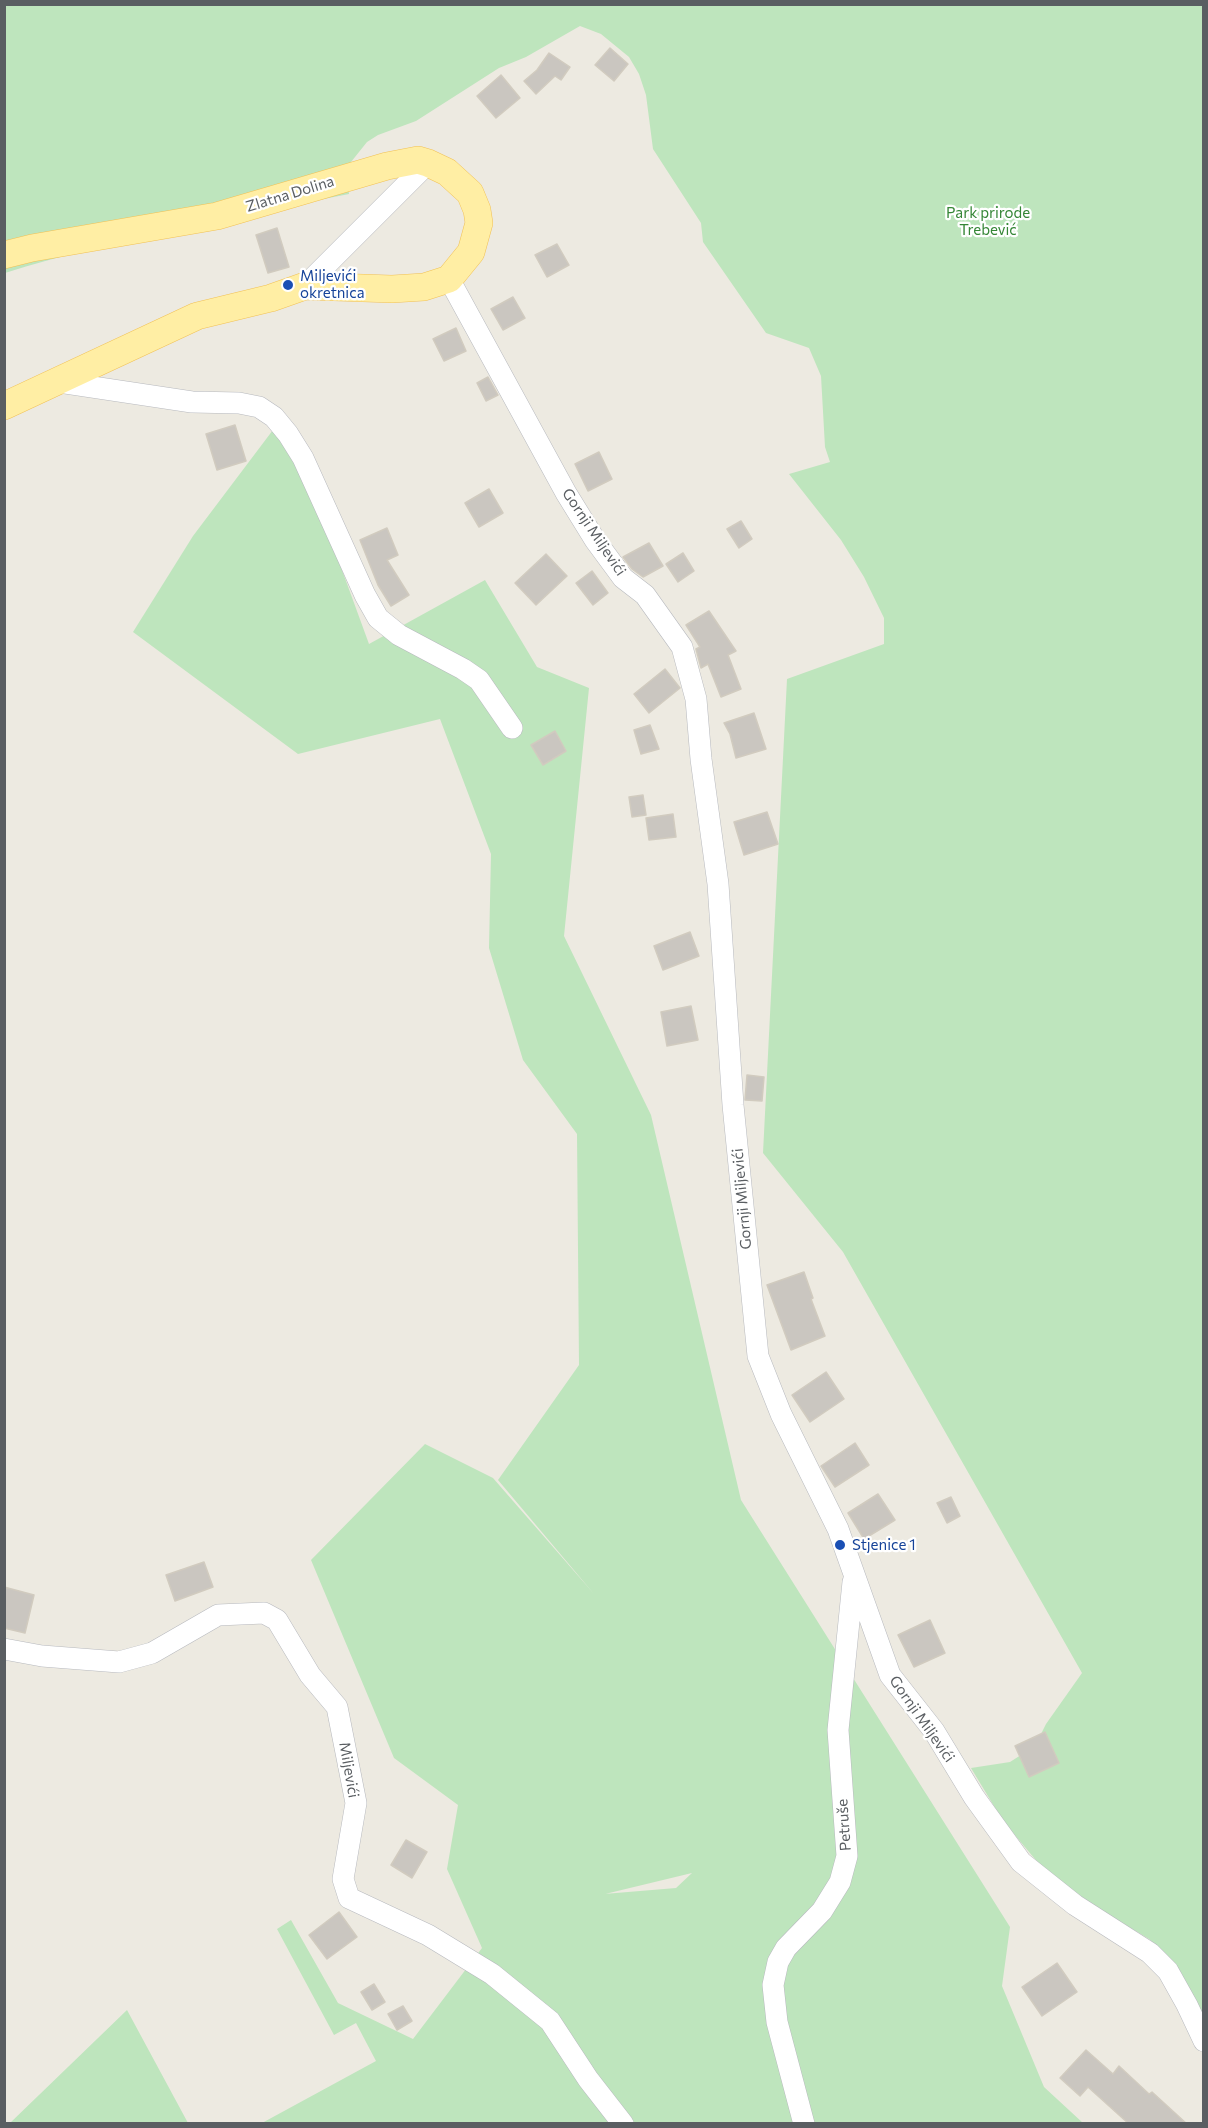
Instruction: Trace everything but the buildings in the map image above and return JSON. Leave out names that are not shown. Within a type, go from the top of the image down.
[{"type":"main road","name":"Zlatna Dolina","points":[[4,255],[32,248],[217,216],[387,166],[418,160],[428,163]]},
{"type":"main road","points":[[4,406],[196,316],[271,298],[305,286],[392,289],[424,287],[448,279],[471,252],[479,223],[477,210],[470,193],[456,179],[428,163]]},
{"type":"street","points":[[305,286],[428,163]]},
{"type":"street","name":"Gornji Miljevići","points":[[448,279],[566,493],[595,540],[623,578],[645,595],[682,647],[696,699],[701,759],[718,884],[734,1116],[758,1356],[781,1414],[838,1529],[890,1676],[934,1731],[974,1797],[1021,1862],[1076,1905],[1150,1953],[1168,1971],[1203,2041]]},
{"type":"street","points":[[59,382],[192,402],[239,403],[259,407],[274,417],[303,458],[365,595],[378,618],[399,635],[464,669],[478,680],[512,728]]},
{"type":"street","name":"Petruše","points":[[804,2124],[777,2022],[773,1984],[778,1962],[786,1948],[822,1911],[840,1882],[847,1856],[838,1730],[854,1572]]},
{"type":"street","name":"Miljevići","points":[[4,1649],[42,1656],[119,1662],[152,1653],[218,1616],[264,1613],[277,1620],[310,1675],[337,1707],[340,1718],[356,1803],[343,1879],[349,1898],[428,1935],[492,1974],[550,2021],[588,2079],[623,2124]]},
{"type":"green space","name":"Park prirode Trebević","points":[[5,5],[1203,5],[1203,2015],[1167,1955],[1149,1939],[1099,1909],[1045,1871],[1003,1821],[971,1768],[1010,1762],[1035,1746],[1046,1724],[1082,1673],[843,1252],[763,1153],[787,679],[884,644],[884,618],[864,577],[841,540],[789,474],[830,462],[825,447],[821,376],[809,348],[766,333],[703,242],[701,223],[653,149],[646,95],[639,74],[629,57],[601,34],[580,26],[526,57],[499,68],[416,121],[378,135],[367,142],[347,167],[349,194],[133,239],[5,273]]},
{"type":"green space","points":[[285,414],[369,644],[485,580],[537,667],[589,688],[564,936],[651,1115],[741,1500],[1010,1927],[1002,1986],[1044,2087],[1083,2123],[262,2123],[376,2061],[356,2023],[334,2035],[277,1929],[291,1920],[338,2003],[413,2039],[482,1948],[447,1869],[458,1805],[394,1758],[311,1560],[425,1444],[493,1478],[594,1594],[498,1480],[579,1365],[577,1134],[523,1060],[489,948],[491,854],[440,719],[298,754],[133,632],[193,536]],"holes":[[[692,1873],[676,1888],[606,1894]]]},
{"type":"green space","points":[[127,2010],[188,2123],[10,2123]]},
{"type":"place","name":"Miljevići okretnica","points":[[288,285]]},
{"type":"place","name":"Stjenice 1","points":[[840,1545]]}]
